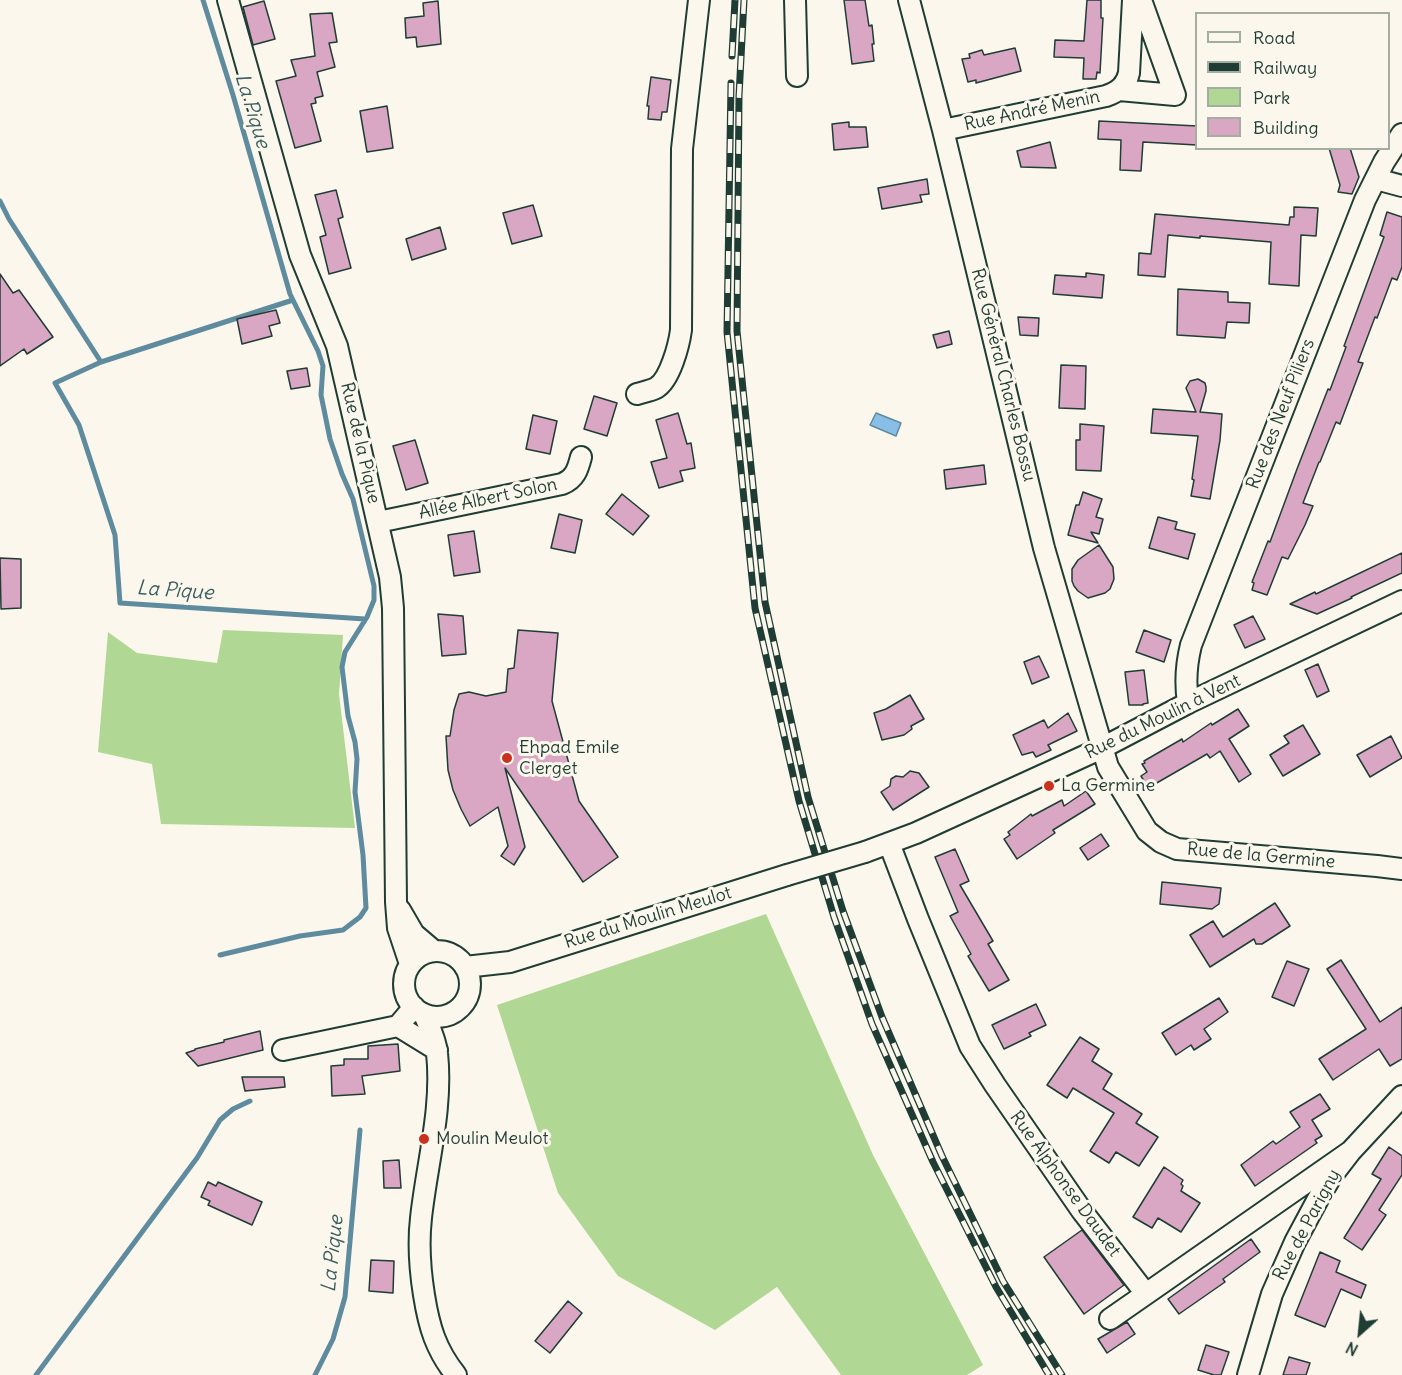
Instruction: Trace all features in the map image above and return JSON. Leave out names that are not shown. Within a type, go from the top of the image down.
[{"type":"street","name":"Rue de la Pique","points":[[228,0],[300,255],[337,346],[390,577],[393,608],[396,902],[398,928],[410,964]]},
{"type":"street","points":[[637,394],[658,387],[670,368],[681,330],[682,149],[699,0]]},
{"type":"street","points":[[795,0],[798,76]]},
{"type":"street","name":"Rue Général Charles Bossu","points":[[909,0],[943,130],[1044,548],[1102,748]]},
{"type":"street","name":"Rue André Menin","points":[[943,130],[1106,96],[1119,90],[1129,73],[1133,0]]},
{"type":"street","name":"Rue André Menin","points":[[1119,90],[1175,95],[1141,0]]},
{"type":"street","name":"Rue des Neuf Piliers","points":[[1188,703],[1185,687],[1187,660],[1191,645],[1365,200],[1402,134]]},
{"type":"street","points":[[1376,178],[1402,186]]},
{"type":"street","name":"Allée Albert Solon","points":[[378,522],[562,484],[575,475],[581,457]]},
{"type":"street","name":"Rue du Moulin à Vent","points":[[865,852],[915,833],[1102,748],[1188,703],[1402,601]]},
{"type":"street","name":"Rue de la Germine","points":[[1102,748],[1108,767],[1147,831],[1168,846],[1177,849],[1402,869]]},
{"type":"street","name":"Rue Alphonse Daudet","points":[[889,843],[970,1046],[1076,1201],[1146,1294]]},
{"type":"street","name":"Rue du Moulin Meulot","points":[[465,968],[510,962],[865,852]]},
{"type":"street","name":"Rue de la Pique","points":[[396,902],[414,933],[434,951]]},
{"type":"street","points":[[419,1011],[433,1016],[442,1016],[463,1003],[467,996],[469,976],[459,960],[452,955],[444,951],[434,951],[417,957],[410,964],[404,982],[408,1000],[419,1011],[437,1050]]},
{"type":"street","name":"Rue du Moulin Meulot","points":[[467,996],[483,980],[510,962]]},
{"type":"street","points":[[283,1050],[398,1026],[419,1011]]},
{"type":"street","points":[[450,1013],[437,1050],[437,1108],[421,1220],[420,1267],[430,1327],[441,1354],[456,1375]]},
{"type":"street","points":[[398,1026],[437,1050]]},
{"type":"street","name":"Rue de Parigny","points":[[1248,1375],[1268,1304],[1280,1272],[1324,1188],[1351,1151],[1402,1096]]},
{"type":"street","points":[[1110,1319],[1351,1151]]},
{"type":"green space","points":[[223,630],[343,635],[339,694],[355,828],[161,824],[152,764],[98,752],[108,632],[137,653],[217,663]]},
{"type":"green space","points":[[766,914],[873,1155],[983,1365],[967,1375],[841,1375],[777,1287],[715,1330],[618,1276],[558,1193],[497,1005]]},
{"type":"water","points":[[876,413],[901,423],[896,436],[870,425]]},
{"type":"building","points":[[844,0],[865,0],[869,26],[872,25],[874,61],[852,64]]},
{"type":"building","points":[[1087,0],[1101,0],[1101,18],[1103,18],[1100,73],[1097,72],[1096,79],[1083,79],[1084,58],[1054,57],[1055,40],[1084,41]]},
{"type":"building","points":[[264,1],[275,39],[253,45],[243,7]]},
{"type":"building","points":[[438,1],[441,44],[417,47],[416,37],[406,38],[405,18],[424,16],[423,3]]},
{"type":"building","points":[[332,13],[337,42],[329,43],[335,67],[317,72],[323,96],[315,98],[316,103],[311,104],[321,141],[295,148],[276,81],[296,76],[291,60],[315,56],[310,14]]},
{"type":"building","points":[[1015,48],[1021,71],[976,83],[976,80],[968,82],[962,59],[970,58],[969,54],[982,50],[984,55]]},
{"type":"building","points":[[651,77],[671,80],[667,112],[662,112],[661,120],[648,119],[649,106],[647,106]]},
{"type":"building","points":[[387,106],[393,148],[367,152],[360,111]]},
{"type":"building","points":[[1099,121],[1195,126],[1195,145],[1143,142],[1141,171],[1120,170],[1121,140],[1098,139]]},
{"type":"building","points":[[849,122],[849,127],[866,127],[868,147],[834,150],[832,124]]},
{"type":"building","points":[[1050,142],[1056,168],[1021,167],[1017,151]]},
{"type":"building","points":[[1330,150],[1351,150],[1359,177],[1352,194],[1338,192],[1340,185]]},
{"type":"building","points":[[927,179],[929,194],[920,195],[922,202],[882,209],[878,188]]},
{"type":"building","points":[[336,190],[343,217],[338,219],[351,268],[329,274],[320,237],[326,235],[315,195]]},
{"type":"building","points":[[533,205],[542,236],[512,244],[503,213]]},
{"type":"building","points":[[1294,207],[1318,208],[1316,236],[1301,235],[1299,286],[1269,284],[1271,242],[1200,236],[1200,238],[1168,235],[1165,277],[1138,275],[1139,253],[1151,254],[1155,214],[1289,225],[1290,217],[1294,217]]},
{"type":"building","points":[[1387,212],[1402,217],[1402,267],[1397,280],[1392,278],[1377,318],[1375,317],[1358,362],[1363,363],[1340,424],[1336,422],[1303,503],[1313,506],[1305,525],[1288,559],[1282,557],[1267,595],[1252,590],[1254,583],[1252,582],[1268,541],[1270,542],[1346,347],[1344,346],[1384,237],[1380,235]]},
{"type":"building","points":[[440,227],[446,249],[412,260],[406,239]]},
{"type":"building","points":[[1086,273],[1104,275],[1102,298],[1053,294],[1055,275],[1086,277]]},
{"type":"building","points":[[0,274],[13,293],[19,290],[53,337],[27,354],[24,349],[0,366]]},
{"type":"building","points":[[1178,289],[1228,292],[1228,302],[1250,303],[1249,323],[1227,322],[1225,338],[1177,335]]},
{"type":"building","points":[[276,310],[280,323],[269,326],[272,336],[242,344],[237,319]]},
{"type":"building","points":[[1018,317],[1039,318],[1038,336],[1020,335]]},
{"type":"building","points":[[949,331],[952,344],[937,348],[933,335]]},
{"type":"building","points":[[1061,365],[1086,366],[1085,409],[1059,408]]},
{"type":"building","points":[[307,368],[310,386],[291,389],[287,371]]},
{"type":"building","points":[[1198,379],[1205,383],[1206,387],[1200,412],[1222,414],[1210,499],[1191,496],[1198,436],[1151,433],[1153,409],[1196,412],[1186,388],[1190,381]]},
{"type":"building","points":[[594,396],[617,403],[607,436],[584,429]]},
{"type":"building","points":[[678,413],[687,444],[691,443],[695,468],[680,471],[683,481],[659,488],[651,462],[667,458],[656,420]]},
{"type":"building","points":[[533,415],[557,421],[550,454],[526,449]]},
{"type":"building","points":[[1080,424],[1104,426],[1101,471],[1076,470],[1076,440],[1080,440]]},
{"type":"building","points":[[415,440],[428,483],[406,490],[393,446]]},
{"type":"building","points":[[984,465],[986,484],[946,489],[944,470]]},
{"type":"building","points":[[1083,492],[1102,499],[1096,517],[1103,519],[1099,534],[1091,532],[1098,543],[1068,535],[1076,505],[1079,505]]},
{"type":"building","points":[[622,494],[649,516],[633,535],[606,514]]},
{"type":"building","points":[[559,514],[582,520],[575,553],[551,548]]},
{"type":"building","points":[[1158,517],[1177,522],[1175,529],[1195,534],[1188,559],[1149,548]]},
{"type":"building","points":[[474,531],[480,572],[454,576],[448,535]]},
{"type":"building","points":[[1099,545],[1113,567],[1114,579],[1110,589],[1105,593],[1088,598],[1074,586],[1072,569],[1078,560]]},
{"type":"building","points":[[1402,553],[1402,573],[1317,614],[1290,604],[1315,592],[1316,594]]},
{"type":"building","points":[[0,558],[21,559],[21,608],[1,609]]},
{"type":"building","points":[[438,614],[463,616],[466,654],[442,656]]},
{"type":"building","points":[[1253,616],[1265,639],[1245,648],[1234,625]]},
{"type":"building","name":"Ehpad Emile Clerget","points":[[518,630],[558,633],[552,701],[579,801],[618,857],[583,882],[505,768],[525,847],[514,865],[501,856],[508,846],[498,807],[470,826],[453,790],[448,770],[446,736],[450,736],[459,694],[469,692],[486,696],[506,692],[508,669],[514,668]]},
{"type":"building","points":[[1144,630],[1171,640],[1164,662],[1136,652]]},
{"type":"building","points":[[1039,656],[1049,677],[1032,684],[1024,662]]},
{"type":"building","points":[[1318,664],[1329,691],[1317,697],[1305,670]]},
{"type":"building","points":[[1144,670],[1148,703],[1129,705],[1125,672]]},
{"type":"building","points":[[910,695],[924,719],[911,726],[912,729],[904,735],[882,740],[874,713]]},
{"type":"building","points":[[1238,709],[1249,726],[1229,739],[1251,774],[1239,782],[1220,751],[1210,758],[1207,754],[1148,788],[1141,776],[1147,772],[1142,764],[1145,763],[1144,761],[1182,739],[1183,742],[1211,723],[1212,725]]},
{"type":"building","points":[[1068,713],[1077,731],[1048,745],[1051,750],[1036,757],[1033,752],[1022,755],[1013,735],[1044,720],[1048,728]]},
{"type":"building","points":[[1303,725],[1320,754],[1283,776],[1270,755],[1289,743],[1284,736]]},
{"type":"building","points":[[1391,736],[1402,758],[1370,777],[1357,755]]},
{"type":"building","points":[[910,771],[919,773],[929,787],[893,810],[881,792],[890,786],[891,779],[896,776],[903,777]]},
{"type":"building","points":[[1086,791],[1095,804],[1053,830],[1055,833],[1017,859],[1004,839],[1010,835],[1008,832],[1031,814],[1032,816],[1062,800],[1064,806]]},
{"type":"building","points":[[1101,834],[1109,846],[1088,860],[1080,848]]},
{"type":"building","points":[[955,849],[969,881],[960,885],[993,941],[988,944],[1009,980],[989,991],[968,956],[971,954],[950,916],[958,912],[935,857]]},
{"type":"building","points":[[1162,882],[1221,888],[1219,904],[1212,909],[1160,904]]},
{"type":"building","points":[[1275,903],[1290,926],[1262,944],[1256,944],[1254,939],[1210,967],[1190,935],[1213,921],[1223,937]]},
{"type":"building","points":[[1341,960],[1380,1022],[1402,1007],[1402,1059],[1390,1066],[1379,1049],[1333,1080],[1319,1059],[1366,1029],[1327,969]]},
{"type":"building","points":[[1287,961],[1309,969],[1294,1006],[1272,997]]},
{"type":"building","points":[[1219,998],[1228,1012],[1204,1029],[1211,1039],[1194,1050],[1191,1045],[1176,1055],[1162,1033]]},
{"type":"building","points":[[1036,1004],[1046,1025],[1029,1033],[1031,1036],[1004,1049],[992,1025]]},
{"type":"building","points":[[260,1031],[263,1050],[198,1066],[186,1053],[224,1042],[224,1040]]},
{"type":"building","points":[[1080,1037],[1099,1049],[1092,1061],[1112,1074],[1103,1089],[1142,1114],[1136,1123],[1158,1137],[1139,1166],[1116,1152],[1109,1163],[1090,1151],[1114,1113],[1073,1088],[1067,1098],[1047,1085]]},
{"type":"building","points":[[398,1044],[400,1071],[362,1076],[365,1094],[332,1096],[331,1066],[344,1065],[344,1059],[368,1059],[368,1046]]},
{"type":"building","points":[[242,1077],[284,1077],[285,1087],[245,1091]]},
{"type":"building","points":[[1320,1094],[1330,1109],[1312,1120],[1322,1136],[1315,1140],[1317,1143],[1255,1186],[1241,1165],[1273,1141],[1276,1144],[1300,1127],[1290,1112]]},
{"type":"building","points":[[1389,1147],[1402,1156],[1402,1175],[1379,1210],[1386,1215],[1362,1250],[1344,1238],[1381,1179],[1372,1174]]},
{"type":"building","points":[[399,1160],[401,1188],[384,1188],[383,1161]]},
{"type":"building","points":[[1164,1167],[1183,1180],[1181,1191],[1200,1203],[1181,1232],[1158,1218],[1152,1228],[1133,1217]]},
{"type":"building","points":[[208,1182],[216,1186],[218,1182],[262,1202],[252,1225],[208,1205],[210,1201],[201,1197]]},
{"type":"building","points":[[1082,1230],[1124,1285],[1084,1314],[1044,1257]]},
{"type":"building","points":[[1251,1239],[1260,1252],[1223,1279],[1225,1282],[1179,1314],[1168,1299]]},
{"type":"building","points":[[1320,1252],[1340,1261],[1336,1272],[1366,1285],[1361,1298],[1341,1289],[1325,1327],[1295,1315]]},
{"type":"building","points":[[371,1260],[394,1261],[393,1293],[369,1291]]},
{"type":"building","points":[[568,1301],[582,1313],[550,1353],[535,1341]]},
{"type":"building","points":[[1127,1322],[1135,1334],[1107,1353],[1098,1339]]},
{"type":"building","points":[[1206,1345],[1229,1352],[1221,1375],[1198,1370]]},
{"type":"building","points":[[1289,1357],[1310,1363],[1306,1375],[1283,1375]]},
{"type":"waterway","name":"La Pique","points":[[203,0],[233,95],[290,294],[323,366],[321,395],[330,439],[353,499],[374,586],[374,600],[367,617],[345,652],[342,667],[348,716],[357,759],[355,792],[363,855],[366,908],[360,917],[343,930],[300,936],[220,955]]},
{"type":"waterway","name":"La Pique","points":[[0,201],[9,219],[101,362],[55,383],[79,425],[115,535],[120,603],[365,619]]},
{"type":"waterway","name":"La Pique","points":[[101,362],[293,300]]},
{"type":"waterway","points":[[36,1375],[197,1158],[220,1120],[233,1109],[250,1101]]},
{"type":"waterway","name":"La Pique","points":[[315,1375],[333,1339],[345,1297],[360,1130]]},
{"type":"railway","points":[[732,56],[735,0]]},
{"type":"railway","points":[[744,0],[739,96],[737,331],[765,602],[808,797],[843,911],[882,1017],[942,1156],[1003,1281],[1062,1375]]},
{"type":"railway","points":[[731,83],[727,332],[755,608],[799,801],[834,917],[872,1024],[933,1162],[996,1287],[1049,1375]]},
{"type":"place","name":"Ehpad Emile Clerget","points":[[507,758]]},
{"type":"place","name":"La Germine","points":[[1049,786]]},
{"type":"place","name":"Moulin Meulot","points":[[424,1139]]}]
